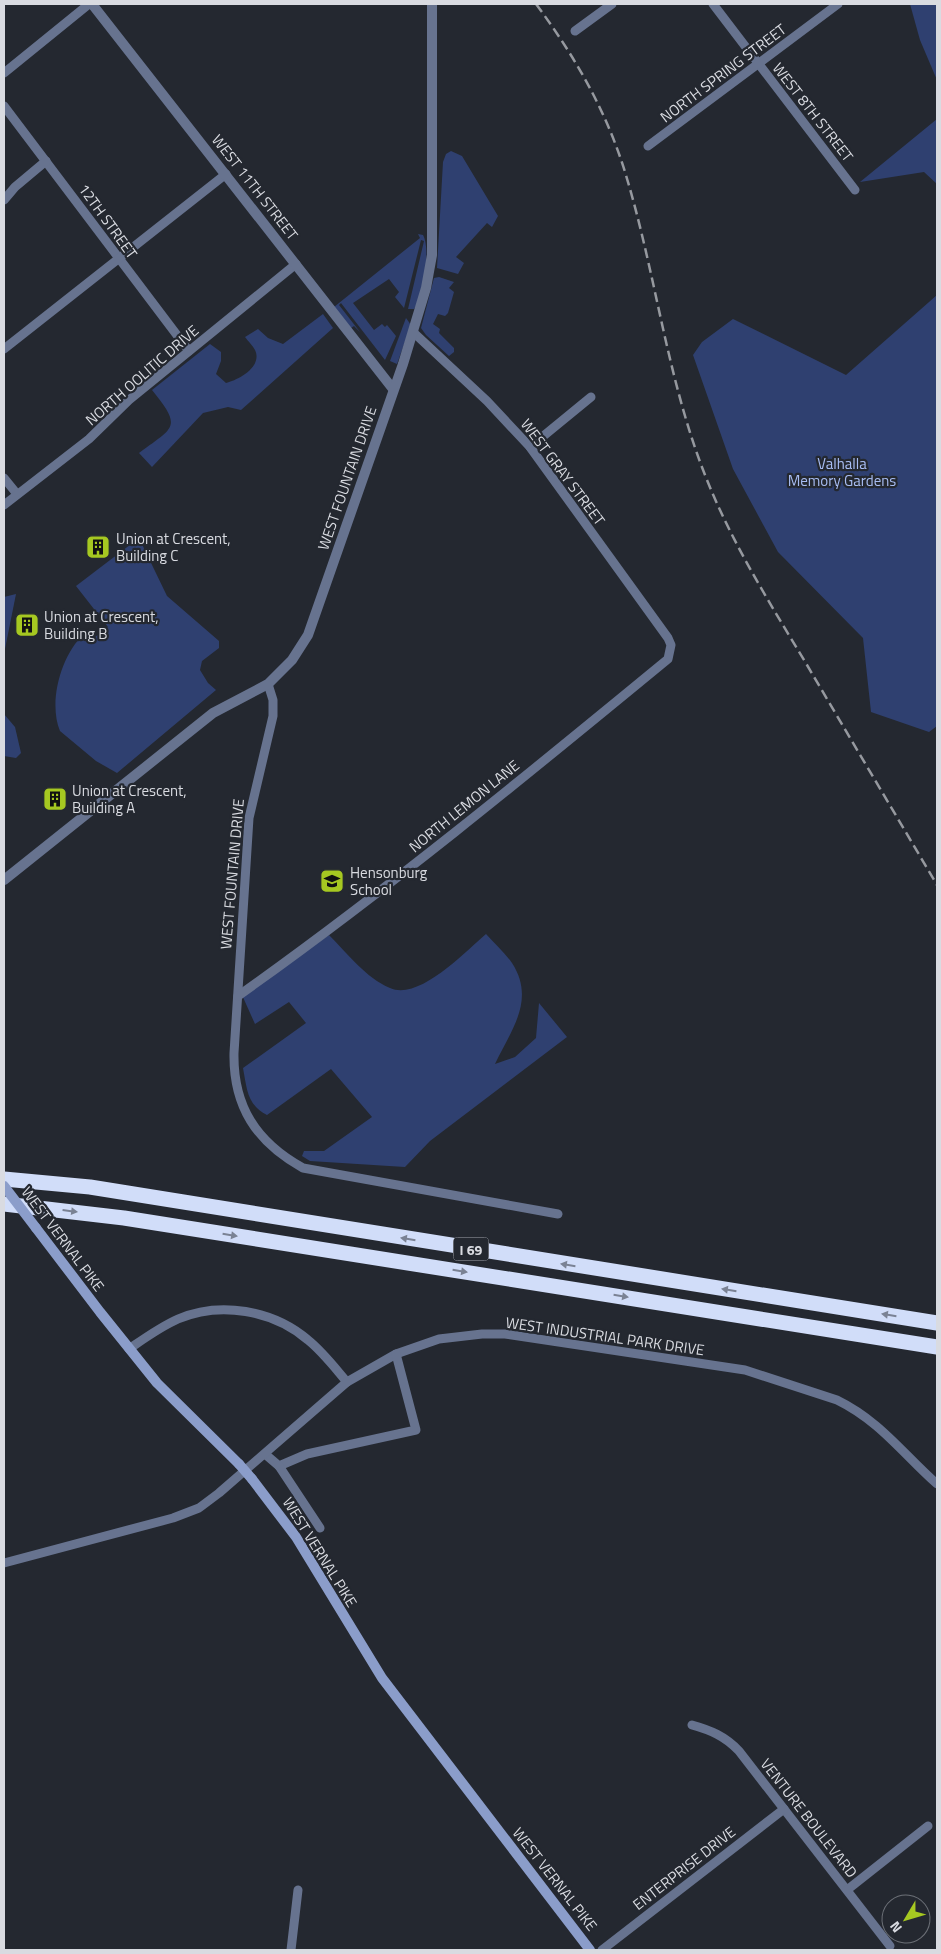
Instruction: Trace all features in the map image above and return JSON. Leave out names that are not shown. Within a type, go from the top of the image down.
[{"type":"highway","name":"I 69","points":[[4,1180],[90,1187],[937,1323]]},
{"type":"highway","name":"I 69","points":[[4,1204],[124,1218],[937,1346]]},
{"type":"main road","name":"WEST VERNAL PIKE","points":[[4,1186],[129,1349],[173,1400],[239,1464],[296,1537],[382,1678],[590,1950]]},
{"type":"street","points":[[4,73],[90,4]]},
{"type":"street","name":"WEST 11TH STREET","points":[[90,4],[226,174],[393,389]]},
{"type":"street","name":"WEST FOUNTAIN DRIVE","points":[[432,4],[434,119],[432,255],[426,288],[413,332],[312,628],[292,660],[268,684],[273,700],[272,725],[258,774],[249,818],[234,1062],[236,1090],[244,1109],[256,1129],[283,1156],[303,1168],[558,1214]]},
{"type":"street","points":[[576,31],[612,4]]},
{"type":"street","name":"WEST 8TH STREET","points":[[713,4],[855,190]]},
{"type":"street","name":"NORTH SPRING STREET","points":[[648,146],[838,4]]},
{"type":"street","name":"12TH STREET","points":[[4,106],[119,258],[124,268],[189,351]]},
{"type":"street","points":[[4,200],[21,182],[46,161]]},
{"type":"street","points":[[4,349],[226,174]]},
{"type":"street","name":"NORTH OOLITIC DRIVE","points":[[4,505],[89,439],[125,404],[296,264]]},
{"type":"street","name":"WEST GRAY STREET","points":[[413,332],[487,401],[530,446],[569,498],[671,645]]},
{"type":"street","points":[[530,446],[590,397]]},
{"type":"street","points":[[4,478],[17,494]]},
{"type":"street","name":"NORTH LEMON LANE","points":[[238,996],[320,936],[576,734],[668,659],[671,645]]},
{"type":"street","points":[[4,880],[213,713],[268,684]]},
{"type":"street","points":[[129,1349],[164,1326],[195,1313],[221,1310],[248,1312],[263,1315],[294,1330],[318,1349],[347,1382]]},
{"type":"street","name":"WEST INDUSTRIAL PARK DRIVE","points":[[4,1563],[190,1512],[220,1494],[347,1382],[396,1354],[439,1339],[482,1334],[505,1334],[744,1370],[837,1400],[850,1407],[889,1436],[937,1484]]},
{"type":"street","points":[[279,1466],[307,1454],[416,1430],[396,1354]]},
{"type":"street","points":[[265,1454],[279,1466],[320,1528]]},
{"type":"street","name":"VENTURE BOULEVARD","points":[[692,1725],[712,1731],[730,1742],[754,1768],[890,1946]]},
{"type":"street","name":"ENTERPRISE DRIVE","points":[[602,1950],[784,1809]]},
{"type":"street","points":[[847,1890],[928,1826]]},
{"type":"street","points":[[291,1950],[298,1890]]},
{"type":"green space","points":[[910,4],[937,4],[937,80],[920,40]]},
{"type":"green space","points":[[937,119],[937,184],[924,172],[860,182]]},
{"type":"green space","points":[[451,151],[462,156],[498,216],[492,227],[487,223],[456,257],[464,263],[458,274],[437,268],[443,162],[446,154]]},
{"type":"green space","points":[[418,234],[423,235],[425,242],[426,261],[421,294],[414,309],[408,309],[424,241],[421,240],[404,308],[395,297],[399,292],[389,279],[353,303],[374,330],[382,324],[385,327],[387,325],[396,336],[385,360],[341,303],[339,305],[360,332],[354,326],[351,328],[334,307],[420,238]]},
{"type":"green space","points":[[439,277],[454,282],[449,288],[454,292],[448,313],[445,316],[438,314],[433,324],[440,329],[439,333],[454,348],[454,352],[449,356],[421,328],[434,278]]},
{"type":"green space","name":"Valhalla Memory Gardens","points":[[937,295],[937,726],[929,732],[871,712],[863,638],[778,552],[733,469],[693,355],[702,342],[733,319],[846,375]]},
{"type":"green space","points":[[323,314],[333,328],[241,410],[228,407],[203,413],[152,467],[139,453],[167,432],[170,426],[171,420],[168,412],[152,390],[210,344],[221,352],[221,361],[216,374],[226,383],[243,376],[256,362],[255,350],[245,337],[258,329],[268,338],[283,344]]},
{"type":"green space","points":[[406,318],[411,325],[397,364],[390,361]]},
{"type":"green space","points":[[139,538],[167,596],[219,641],[219,648],[202,661],[200,670],[208,683],[216,690],[117,773],[96,761],[60,731],[55,707],[56,693],[63,666],[76,643],[84,634],[90,641],[108,627],[76,586]]},
{"type":"green space","points":[[16,594],[4,654],[4,597]]},
{"type":"green space","points":[[4,714],[15,727],[21,753],[16,758],[4,756]]},
{"type":"green space","points":[[486,934],[512,963],[519,977],[522,990],[521,1002],[514,1027],[495,1064],[515,1057],[536,1038],[539,1003],[567,1037],[430,1141],[405,1167],[310,1161],[302,1156],[304,1151],[324,1151],[372,1117],[331,1069],[267,1115],[260,1111],[249,1096],[243,1068],[306,1023],[289,1002],[255,1024],[242,995],[329,935],[373,978],[390,988],[402,990],[414,988],[441,973]]},
{"type":"railway","points":[[536,4],[588,84],[617,149],[636,210],[682,404],[693,442],[717,504],[766,597],[937,885]]},
{"type":"place","name":"Union at Crescent, Building C","points":[[98,547]]},
{"type":"place","name":"Union at Crescent, Building B","points":[[27,625]]},
{"type":"place","name":"Union at Crescent, Building A","points":[[55,799]]},
{"type":"place","name":"Hensonburg School","points":[[332,881]]}]
